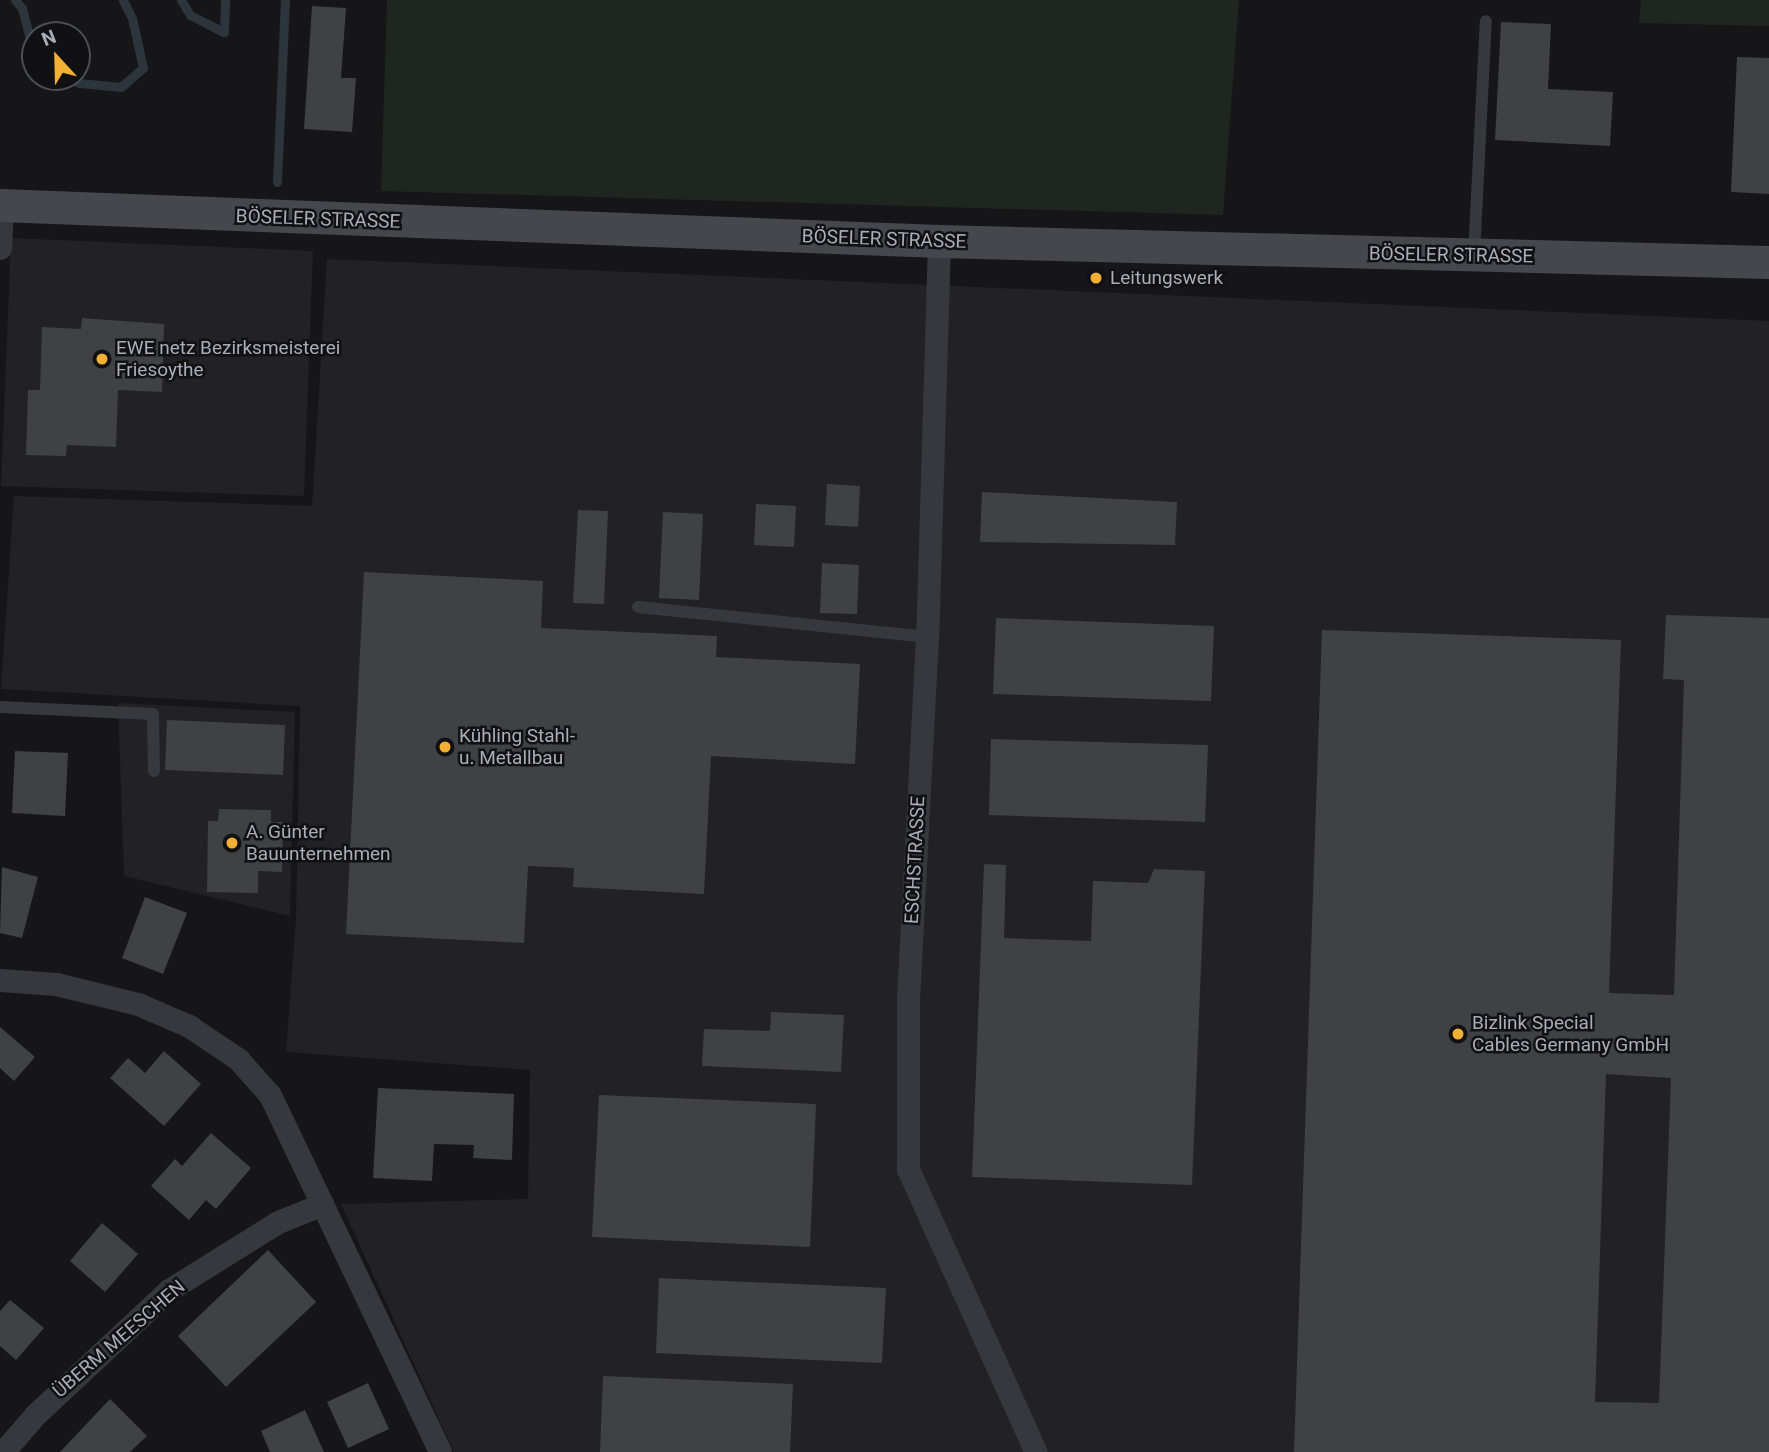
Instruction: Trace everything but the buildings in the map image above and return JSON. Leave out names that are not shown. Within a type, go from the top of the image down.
[{"type":"main road","name":"BÖSELER STRASSE","points":[[1,205],[939,241],[1769,262]]},
{"type":"street","points":[[0,247],[1,205]]},
{"type":"street","name":"ESCHSTRASSE","points":[[939,241],[927,637],[908,995],[908,1169],[1036,1452]]},
{"type":"street","points":[[0,980],[56,984],[138,1004],[189,1026],[238,1059],[270,1095],[440,1452]]},
{"type":"street","name":"ÜBERM MEESCHEN","points":[[3,1452],[35,1415],[169,1290],[278,1222],[323,1204]]},
{"type":"lane","points":[[1474,255],[1486,21]]},
{"type":"lane","points":[[638,607],[927,637]]},
{"type":"lane","points":[[0,707],[153,714],[154,771]]},
{"type":"shaded area","points":[[387,0],[1239,0],[1223,215],[381,191]]},
{"type":"shaded area","points":[[1641,0],[1769,0],[1769,26],[1639,23]]},
{"type":"shaded area","points":[[11,238],[313,251],[304,496],[1,486]]},
{"type":"shaded area","points":[[327,259],[1769,321],[1769,1452],[454,1452],[341,1204],[528,1199],[530,1070],[286,1052],[296,919],[300,706],[1,689],[14,496],[312,506]]},
{"type":"shaded area","points":[[118,703],[295,712],[290,916],[124,876]]},
{"type":"waterway","points":[[15,0],[22,8],[25,21]]},
{"type":"waterway","points":[[91,84],[121,87],[143,68],[132,18],[123,0]]},
{"type":"waterway","points":[[181,0],[190,15],[224,32],[225,0]]},
{"type":"waterway","points":[[277,182],[285,0]]},
{"type":"place","name":"Leitungswerk","points":[[1096,278]]},
{"type":"place","name":"EWE netz Bezirksmeisterei Friesoythe","points":[[102,359]]},
{"type":"place","name":"Kühling Stahl- u. Metallbau","points":[[445,747]]},
{"type":"place","name":"A. Günter Bauunternehmen","points":[[232,843]]},
{"type":"place","name":"Bizlink Special Cables Germany GmbH","points":[[1458,1034]]}]
